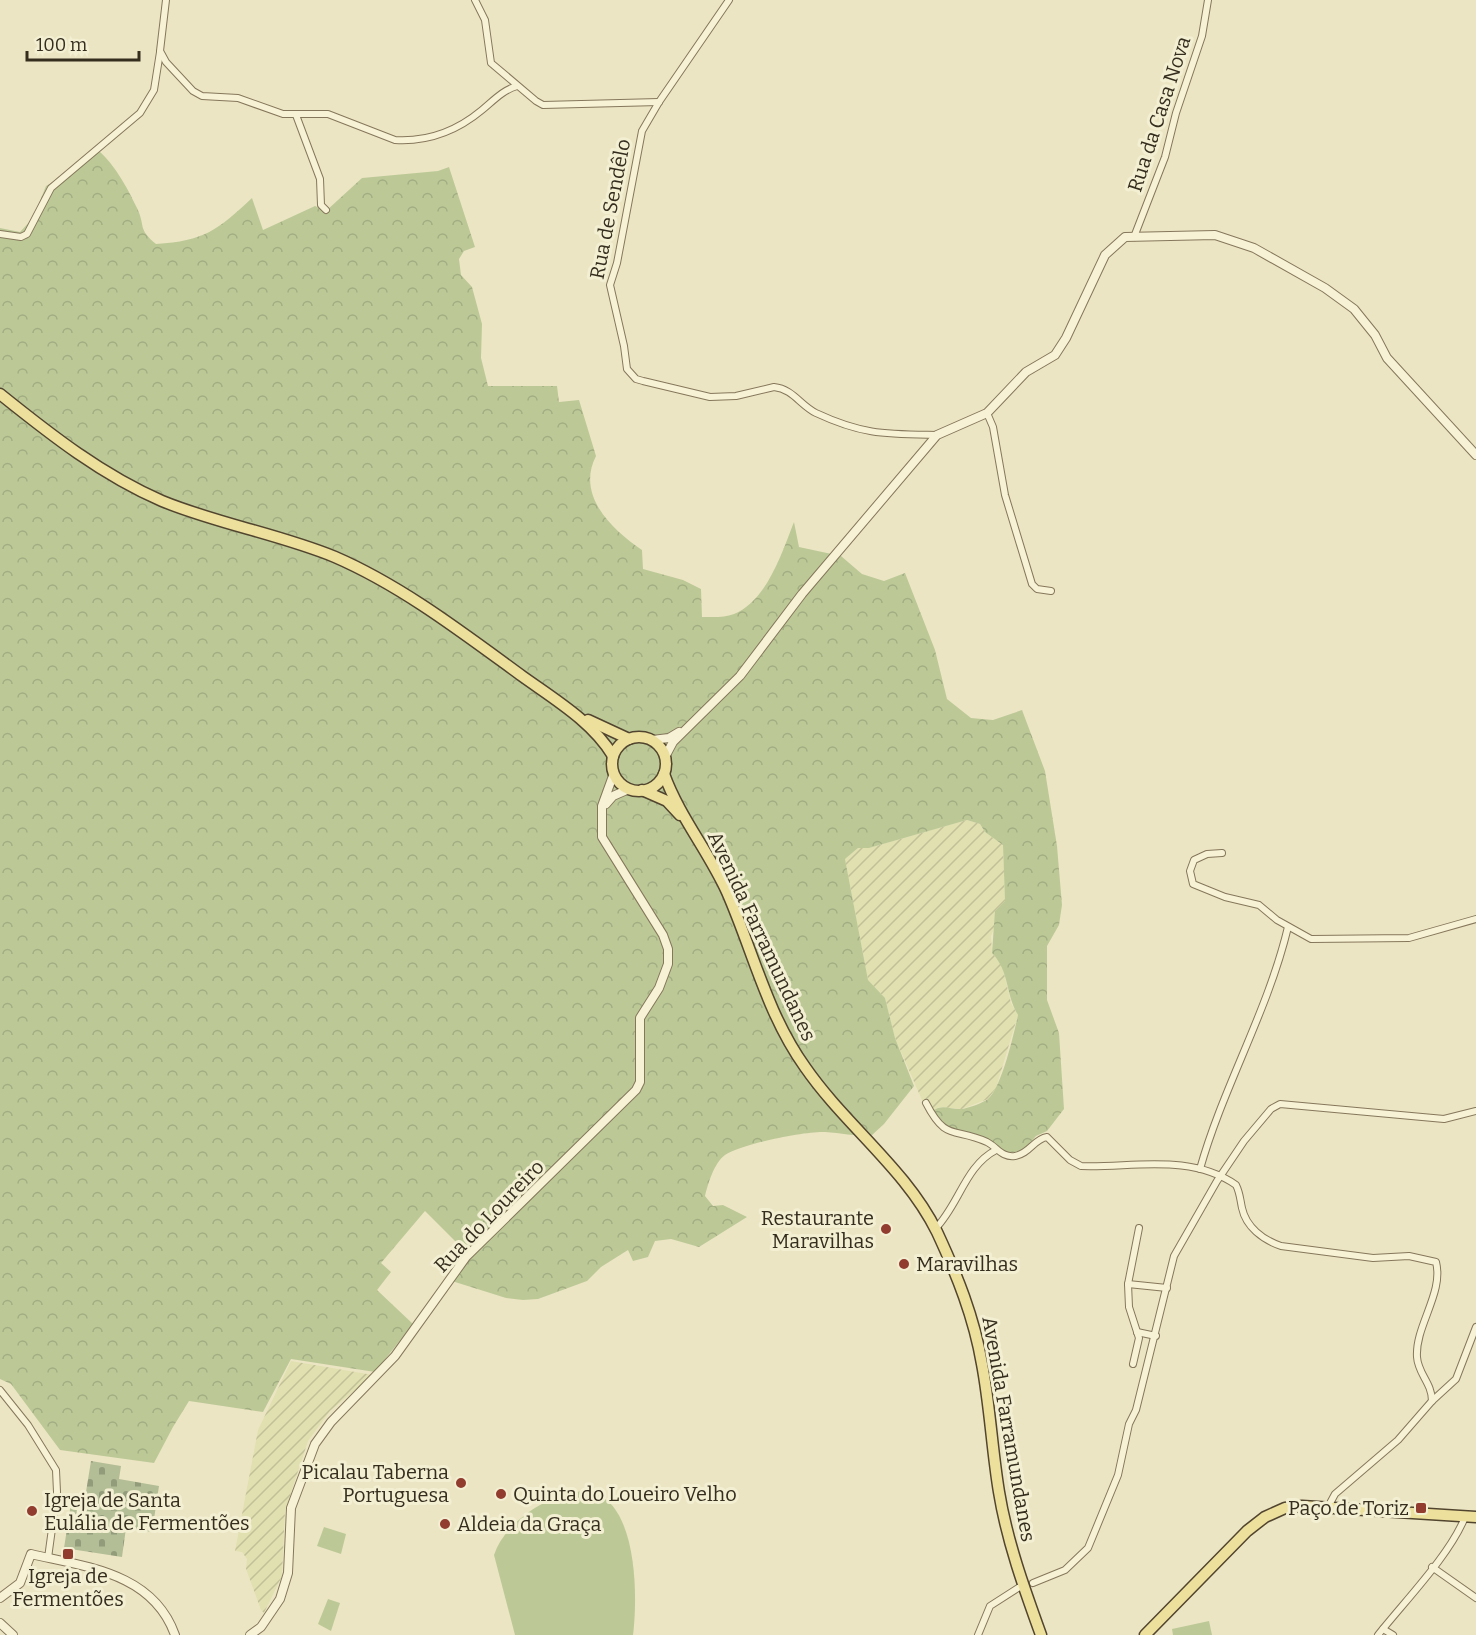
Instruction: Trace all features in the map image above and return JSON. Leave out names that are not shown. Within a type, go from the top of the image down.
[{"type":"main road","points":[[0,394],[94,465],[128,485],[174,505],[302,546],[368,573],[409,597],[555,699],[601,727],[629,739]]},
{"type":"main road","points":[[555,699],[597,734],[613,756],[614,773],[623,785],[667,801],[692,828]]},
{"type":"main road","points":[[613,756],[622,743],[629,739],[645,737],[652,740],[665,757],[664,774],[692,828]]},
{"type":"main road","points":[[642,790],[655,785],[664,774]]},
{"type":"main road","name":"Avenida Farramundanes","points":[[692,828],[727,892],[766,995],[793,1050],[824,1093],[905,1184],[935,1229],[962,1290],[982,1364],[999,1492],[1020,1576],[1041,1635]]},
{"type":"main road","points":[[1145,1635],[1264,1516],[1286,1508],[1328,1506],[1470,1517]]},
{"type":"street","points":[[0,234],[21,237],[27,234],[51,188],[140,113],[154,90],[166,0]]},
{"type":"street","points":[[475,0],[485,20],[491,63],[543,105],[659,102]]},
{"type":"street","name":"Rua de Sendêlo","points":[[729,0],[659,102],[642,131],[617,263],[610,285],[627,369],[631,375],[643,381],[721,399],[767,388],[781,388],[810,409],[861,432],[937,435]]},
{"type":"street","name":"Rua da Casa Nova","points":[[1134,237],[1166,156],[1176,113],[1202,36],[1208,0]]},
{"type":"street","points":[[160,51],[166,62],[193,91],[202,96],[238,98],[283,114],[328,114],[395,140],[406,141],[457,129],[501,94],[517,86]]},
{"type":"street","points":[[296,115],[320,179],[321,205],[326,210]]},
{"type":"street","points":[[665,757],[673,742],[740,676],[802,594],[937,435],[987,413],[1026,372],[1055,355],[1066,338],[1105,255],[1125,237],[1215,235],[1254,248],[1325,288],[1359,314],[1375,335],[1387,358],[1476,455]]},
{"type":"street","points":[[987,413],[993,427],[1013,525],[1032,584],[1037,590],[1051,591]]},
{"type":"street","points":[[652,740],[669,738],[687,727]]},
{"type":"street","name":"Rua do Loureiro","points":[[250,1635],[261,1627],[280,1599],[288,1573],[291,1508],[315,1444],[331,1422],[395,1356],[466,1257],[636,1090],[640,1082],[640,1018],[659,988],[668,964],[668,949],[663,935],[602,837],[600,815],[614,773]]},
{"type":"street","points":[[600,815],[613,796],[629,789]]},
{"type":"street","points":[[1222,853],[1207,854],[1194,860],[1190,871],[1193,884],[1225,897],[1259,905],[1288,927],[1311,939],[1409,938],[1476,919]]},
{"type":"street","points":[[1200,1169],[1217,1113],[1273,979],[1288,927]]},
{"type":"street","points":[[926,1103],[943,1129],[987,1142],[1006,1156],[1018,1156],[1041,1138],[1047,1137],[1070,1160],[1081,1166],[1149,1163],[1200,1169],[1220,1176],[1236,1185],[1245,1219],[1269,1243],[1309,1252],[1374,1258],[1409,1256],[1436,1262],[1437,1277],[1417,1357],[1432,1390],[1432,1401]]},
{"type":"street","points":[[1033,1583],[1065,1570],[1089,1548],[1122,1462],[1126,1435],[1137,1410],[1174,1256],[1220,1176],[1258,1123],[1271,1109],[1281,1104],[1434,1119],[1454,1118],[1476,1111]]},
{"type":"street","points":[[935,1229],[975,1169],[986,1155],[996,1150]]},
{"type":"street","points":[[1133,1364],[1139,1338],[1129,1307],[1128,1284],[1139,1228]]},
{"type":"street","points":[[1128,1284],[1167,1288]]},
{"type":"street","points":[[1328,1506],[1335,1494],[1398,1440],[1432,1401],[1456,1379],[1476,1327]]},
{"type":"street","points":[[1137,1332],[1156,1336]]},
{"type":"street","points":[[0,1390],[28,1425],[56,1470],[57,1492],[48,1558]]},
{"type":"street","points":[[1393,1635],[1380,1632],[1470,1517]]},
{"type":"street","points":[[0,1598],[20,1582],[31,1554],[107,1571],[129,1581],[148,1594],[160,1606],[175,1635]]},
{"type":"street","points":[[1432,1568],[1476,1598]]},
{"type":"street","points":[[978,1635],[990,1606],[1018,1588]]},
{"type":"street","points":[[0,1623],[13,1635]]},
{"type":"green space","points":[[94,147],[119,175],[140,214],[144,231],[156,244],[199,237],[219,226],[252,198],[263,230],[315,206],[326,211],[362,178],[438,171],[449,167],[475,247],[464,251],[459,259],[461,275],[472,287],[482,324],[481,358],[488,386],[557,386],[559,402],[579,400],[596,456],[591,470],[590,484],[594,497],[600,510],[609,521],[630,542],[642,550],[643,569],[683,580],[701,589],[702,617],[734,614],[746,608],[764,587],[778,561],[794,522],[799,547],[841,556],[862,574],[884,581],[905,573],[935,650],[947,699],[971,718],[993,720],[1022,710],[1045,771],[1057,846],[1062,905],[1059,925],[1047,946],[1047,1000],[1059,1033],[1064,1109],[1047,1131],[1036,1136],[1019,1152],[1005,1153],[944,1126],[937,1119],[934,1110],[944,1107],[962,1109],[988,1099],[1003,1072],[1010,1046],[1018,1015],[1005,975],[992,953],[995,911],[1005,901],[1003,845],[985,832],[980,824],[967,820],[869,848],[858,848],[845,859],[868,980],[885,998],[895,1038],[914,1086],[884,1124],[871,1136],[816,1132],[774,1139],[733,1151],[725,1155],[718,1163],[705,1196],[713,1206],[723,1205],[747,1217],[699,1247],[671,1239],[655,1241],[648,1257],[633,1261],[628,1250],[601,1267],[587,1281],[538,1299],[506,1298],[452,1280],[463,1249],[425,1211],[381,1263],[391,1272],[377,1290],[413,1324],[375,1372],[291,1359],[263,1412],[189,1401],[154,1463],[60,1450],[11,1384],[0,1379],[0,228],[20,232],[33,218],[46,186],[71,172]]},
{"type":"green space","points":[[967,820],[980,824],[985,832],[1003,845],[1005,901],[991,936],[992,953],[1002,964],[1011,1003],[1018,1015],[996,1088],[988,1099],[962,1109],[939,1107],[928,1114],[895,1038],[885,998],[868,980],[845,859],[858,848],[869,848]]},
{"type":"green space","points":[[291,1361],[373,1375],[330,1411],[308,1441],[285,1511],[282,1576],[264,1613],[246,1569],[247,1559],[242,1552],[235,1551],[258,1430]]},
{"type":"green space","points":[[91,1461],[121,1466],[119,1479],[159,1486],[152,1532],[126,1528],[122,1557],[64,1548],[72,1497],[85,1498]]},
{"type":"green space","points":[[584,1491],[602,1496],[615,1509],[625,1528],[634,1573],[633,1635],[515,1635],[494,1555],[500,1542],[519,1520],[543,1503],[557,1497]]},
{"type":"green space","points":[[324,1527],[346,1534],[341,1554],[317,1546]]},
{"type":"green space","points":[[328,1599],[340,1603],[331,1631],[318,1624]]},
{"type":"green space","points":[[1209,1621],[1212,1635],[1173,1635],[1172,1629]]},
{"type":"place","name":"Restaurante Maravilhas","points":[[886,1229]]},
{"type":"place","name":"Maravilhas","points":[[904,1264]]},
{"type":"place","name":"Picalau Taberna Portuguesa","points":[[461,1483]]},
{"type":"place","name":"Quinta do Loueiro Velho","points":[[501,1494]]},
{"type":"place","name":"Paço de Toriz","points":[[1421,1508]]},
{"type":"place","name":"Igreja de Santa Eulália de Fermentões","points":[[32,1511]]},
{"type":"place","name":"Aldeia da Graça","points":[[445,1524]]},
{"type":"place","name":"Igreja de Fermentões","points":[[68,1554]]}]
